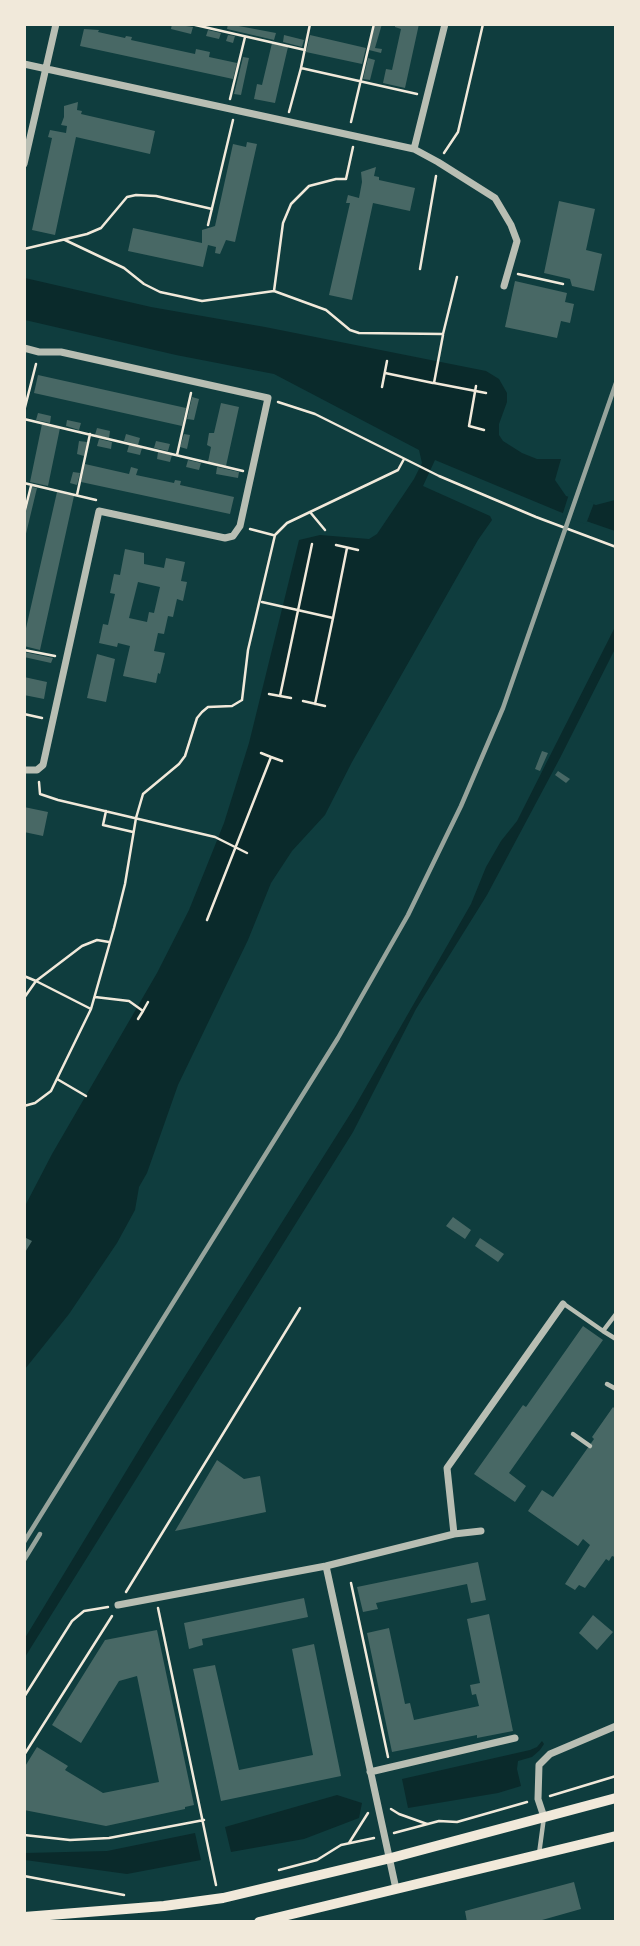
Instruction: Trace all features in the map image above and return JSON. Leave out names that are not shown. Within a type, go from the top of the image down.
[{"type":"main road","points":[[24,1917],[164,1906],[223,1898],[391,1858],[615,1798]]},
{"type":"main road","points":[[259,1922],[615,1836]]},
{"type":"street","points":[[24,164],[56,24]]},
{"type":"street","points":[[414,149],[445,24]]},
{"type":"street","points":[[24,64],[414,149],[495,198],[517,241],[504,286]]},
{"type":"street","points":[[24,348],[39,352],[61,352],[268,398],[240,526],[233,536],[225,538],[99,511],[43,765],[37,770],[24,770]]},
{"type":"street","points":[[454,1534],[447,1468],[563,1304]]},
{"type":"street","points":[[118,1605],[326,1566],[454,1534],[481,1531]]},
{"type":"street","points":[[326,1566],[396,1889]]},
{"type":"street","points":[[544,1817],[538,1799],[539,1765],[550,1754],[615,1726]]},
{"type":"street","points":[[370,1772],[515,1738]]},
{"type":"lane","points":[[563,1304],[615,1339]]},
{"type":"lane","points":[[603,1331],[615,1314]]},
{"type":"lane","points":[[607,1384],[615,1389]]},
{"type":"lane","points":[[573,1434],[590,1446]]},
{"type":"lane","points":[[539,1855],[544,1817]]},
{"type":"path","points":[[191,24],[305,50]]},
{"type":"path","points":[[287,122],[310,24]]},
{"type":"path","points":[[274,291],[283,223],[291,204],[309,186],[346,179],[373,24]]},
{"type":"path","points":[[421,269],[438,162],[458,132],[483,24]]},
{"type":"path","points":[[208,225],[245,37]]},
{"type":"path","points":[[301,68],[427,96]]},
{"type":"path","points":[[24,248],[65,240],[102,228],[127,197],[136,195],[156,196],[212,208]]},
{"type":"path","points":[[65,240],[124,268],[144,284],[160,292],[202,301],[216,301],[274,291],[326,310],[350,330],[443,334]]},
{"type":"path","points":[[508,272],[563,284]]},
{"type":"path","points":[[434,383],[457,277]]},
{"type":"path","points":[[24,411],[39,352]]},
{"type":"path","points":[[382,387],[387,361]]},
{"type":"path","points":[[385,373],[486,393]]},
{"type":"path","points":[[177,455],[194,381]]},
{"type":"path","points":[[476,386],[469,426],[484,430]]},
{"type":"path","points":[[268,398],[315,414],[439,476],[615,547]]},
{"type":"path","points":[[24,419],[253,473]]},
{"type":"path","points":[[76,495],[90,434]]},
{"type":"path","points":[[24,1106],[44,1097],[57,1079],[91,1009],[125,884],[135,818],[143,794],[185,756],[197,718],[202,712],[208,707],[232,706],[242,700],[248,650],[275,536],[288,523],[398,470],[404,459]]},
{"type":"path","points":[[24,483],[99,501],[99,511]]},
{"type":"path","points":[[24,514],[31,485]]},
{"type":"path","points":[[310,512],[325,530]]},
{"type":"path","points":[[240,526],[275,536]]},
{"type":"path","points":[[280,696],[312,544]]},
{"type":"path","points":[[336,545],[358,550]]},
{"type":"path","points":[[315,704],[347,548]]},
{"type":"path","points":[[261,602],[333,618]]},
{"type":"path","points":[[24,650],[66,659]]},
{"type":"path","points":[[269,694],[291,698]]},
{"type":"path","points":[[303,701],[325,706]]},
{"type":"path","points":[[24,714],[53,721]]},
{"type":"path","points":[[261,753],[282,761]]},
{"type":"path","points":[[207,920],[271,757]]},
{"type":"path","points":[[37,770],[40,794],[215,837],[247,853]]},
{"type":"path","points":[[106,811],[103,825],[133,832]]},
{"type":"path","points":[[24,998],[36,981],[82,946],[97,940],[110,943]]},
{"type":"path","points":[[24,976],[91,1009]]},
{"type":"path","points":[[95,996],[129,1001],[143,1011]]},
{"type":"path","points":[[138,1019],[148,1002]]},
{"type":"path","points":[[57,1079],[86,1096]]},
{"type":"path","points":[[24,1755],[300,1308]]},
{"type":"path","points":[[351,1583],[390,1767]]},
{"type":"path","points":[[156,1599],[216,1885],[205,1887]]},
{"type":"path","points":[[24,1697],[72,1621],[84,1611],[118,1605]]},
{"type":"path","points":[[279,1870],[317,1860],[341,1845],[439,1821],[457,1822],[615,1776]]},
{"type":"path","points":[[24,1835],[70,1840],[109,1838],[204,1820]]},
{"type":"path","points":[[24,1875],[130,1896]]},
{"type":"water","points":[[25,278],[151,307],[486,371],[499,379],[507,393],[507,402],[499,424],[499,435],[503,441],[537,459],[561,459],[555,480],[566,496],[596,505],[615,500],[615,531],[560,512],[435,460],[423,486],[490,516],[492,520],[478,540],[352,762],[325,815],[292,851],[271,883],[248,940],[178,1085],[147,1173],[139,1187],[135,1210],[117,1243],[69,1314],[25,1369],[25,1206],[52,1154],[157,973],[189,910],[224,823],[249,743],[299,540],[320,535],[369,539],[377,534],[422,463],[419,450],[274,374],[176,355],[25,320]]},
{"type":"water","points":[[615,627],[615,649],[560,758],[487,895],[416,1009],[353,1132],[25,1657],[25,1638],[151,1430],[354,1108],[471,904],[486,867],[517,821]]},
{"type":"water","points":[[542,1741],[544,1744],[532,1757],[518,1761],[521,1786],[498,1793],[408,1808],[402,1779],[530,1750]]},
{"type":"water","points":[[337,1795],[362,1803],[359,1818],[304,1839],[231,1852],[225,1827]]},
{"type":"water","points":[[195,1833],[201,1860],[127,1874],[25,1860],[25,1853],[107,1851]]},
{"type":"pier","points":[[569,494],[594,503],[586,524],[562,516]]},
{"type":"building","points":[[172,24],[193,27],[191,34],[171,29]]},
{"type":"building","points":[[228,24],[276,33],[274,40],[227,29]]},
{"type":"building","points":[[375,24],[382,24],[375,48],[382,49],[381,53],[369,50]]},
{"type":"building","points":[[395,24],[419,24],[405,88],[383,83],[386,69],[392,70],[401,29],[395,27]]},
{"type":"building","points":[[84,29],[99,30],[98,32],[125,38],[132,37],[131,40],[195,54],[196,49],[210,52],[209,57],[237,63],[233,79],[80,46]]},
{"type":"building","points":[[208,30],[221,33],[219,39],[206,36]]},
{"type":"building","points":[[228,35],[235,36],[233,43],[226,41]]},
{"type":"building","points":[[284,35],[304,40],[302,47],[283,42]]},
{"type":"building","points":[[310,35],[366,48],[362,64],[306,52]]},
{"type":"building","points":[[272,43],[288,47],[275,103],[254,99],[257,84],[262,85]]},
{"type":"building","points":[[243,57],[249,58],[241,95],[234,94]]},
{"type":"building","points":[[368,58],[375,60],[370,80],[363,79]]},
{"type":"building","points":[[78,102],[77,110],[82,111],[81,114],[155,131],[150,154],[76,137],[55,235],[32,230],[52,138],[48,137],[50,130],[66,133],[67,126],[61,125],[64,106]]},
{"type":"building","points":[[247,142],[257,144],[235,242],[226,240],[220,254],[215,253],[216,247],[208,245],[203,267],[128,251],[133,228],[202,243],[202,230],[215,226],[233,144],[246,147]]},
{"type":"building","points":[[376,167],[374,176],[379,177],[379,180],[415,188],[410,211],[373,203],[352,300],[329,295],[350,203],[346,203],[348,195],[359,198],[361,172]]},
{"type":"building","points":[[559,201],[595,209],[586,250],[602,254],[594,291],[572,286],[570,279],[544,273]]},
{"type":"building","points":[[515,281],[567,293],[565,302],[574,304],[570,323],[561,321],[557,338],[505,327]]},
{"type":"building","points":[[38,375],[186,408],[182,426],[34,393]]},
{"type":"building","points":[[192,397],[199,399],[194,420],[187,419]]},
{"type":"building","points":[[221,403],[239,407],[226,466],[208,462],[211,447],[207,445],[209,433],[214,433]]},
{"type":"building","points":[[38,413],[51,416],[50,423],[36,420]]},
{"type":"building","points":[[67,420],[81,423],[79,430],[66,426]]},
{"type":"building","points":[[42,424],[60,428],[48,486],[30,482]]},
{"type":"building","points":[[97,428],[110,431],[109,438],[95,435]]},
{"type":"building","points":[[126,434],[140,438],[138,445],[124,441]]},
{"type":"building","points":[[184,434],[190,435],[187,449],[180,447]]},
{"type":"building","points":[[99,439],[112,442],[111,449],[97,446]]},
{"type":"building","points":[[79,441],[87,442],[84,456],[77,454]]},
{"type":"building","points":[[156,441],[170,444],[168,451],[154,448]]},
{"type":"building","points":[[129,445],[142,448],[140,455],[127,452]]},
{"type":"building","points":[[158,452],[172,455],[170,462],[157,459]]},
{"type":"building","points":[[188,460],[201,463],[199,470],[186,467]]},
{"type":"building","points":[[85,464],[129,474],[131,467],[138,469],[136,475],[174,483],[175,480],[181,481],[180,485],[234,497],[230,514],[81,482]]},
{"type":"building","points":[[217,467],[239,472],[238,478],[216,474]]},
{"type":"building","points":[[73,472],[80,473],[77,485],[70,483]]},
{"type":"building","points":[[32,487],[37,488],[24,542],[24,520]]},
{"type":"building","points":[[57,492],[74,496],[40,650],[24,646],[24,637]]},
{"type":"building","points":[[125,549],[144,553],[144,564],[164,568],[166,558],[185,562],[181,581],[187,582],[183,601],[177,599],[173,617],[168,616],[164,634],[158,633],[154,651],[165,653],[156,683],[123,676],[130,646],[118,643],[117,647],[99,643],[103,624],[108,625],[115,594],[110,593],[114,574],[120,575]],"holes":[[[138,582],[160,587],[154,613],[149,612],[147,622],[129,618]]]},
{"type":"building","points":[[24,652],[53,658],[51,663],[24,657]]},
{"type":"building","points":[[97,654],[115,659],[106,702],[87,698]]},
{"type":"building","points":[[24,677],[47,682],[44,699],[24,695]]},
{"type":"building","points":[[542,751],[548,753],[540,771],[535,769]]},
{"type":"building","points":[[558,771],[570,779],[566,783],[555,775]]},
{"type":"building","points":[[24,807],[48,812],[43,836],[24,832]]},
{"type":"building","points":[[453,1217],[471,1230],[465,1239],[446,1226]]},
{"type":"building","points":[[24,1237],[32,1241],[24,1254]]},
{"type":"building","points":[[480,1238],[504,1254],[498,1262],[475,1246]]},
{"type":"building","points":[[583,1326],[603,1340],[509,1473],[526,1486],[515,1502],[474,1474],[523,1405],[526,1407]]},
{"type":"building","points":[[613,1407],[615,1557],[612,1556],[609,1561],[606,1559],[585,1588],[579,1585],[575,1590],[565,1584],[590,1545],[583,1539],[578,1546],[528,1511],[542,1490],[553,1497]]},
{"type":"building","points":[[217,1460],[244,1479],[260,1476],[266,1512],[175,1531]]},
{"type":"building","points":[[478,1562],[486,1600],[471,1603],[467,1584],[376,1603],[378,1609],[363,1612],[357,1587]]},
{"type":"building","points":[[304,1598],[308,1617],[202,1639],[203,1645],[189,1649],[184,1623]]},
{"type":"building","points":[[489,1614],[513,1731],[477,1738],[477,1735],[392,1752],[367,1633],[389,1628],[405,1704],[410,1703],[414,1720],[479,1706],[476,1694],[472,1695],[470,1685],[480,1683],[467,1619]]},
{"type":"building","points":[[593,1615],[613,1632],[597,1650],[579,1633]]},
{"type":"building","points":[[157,1630],[194,1805],[106,1826],[24,1810],[24,1768],[37,1747],[68,1766],[65,1770],[103,1793],[159,1782],[137,1676],[119,1681],[81,1743],[52,1725],[105,1640]]},
{"type":"building","points":[[314,1644],[341,1776],[221,1801],[193,1669],[215,1665],[239,1770],[313,1755],[292,1649]]},
{"type":"building","points":[[574,1882],[581,1909],[535,1922],[467,1922],[465,1911]]},
{"type":"railway","points":[[24,1542],[338,1038],[408,915],[461,806],[503,708],[616,383]]},
{"type":"railway","points":[[24,1560],[40,1534]]}]
